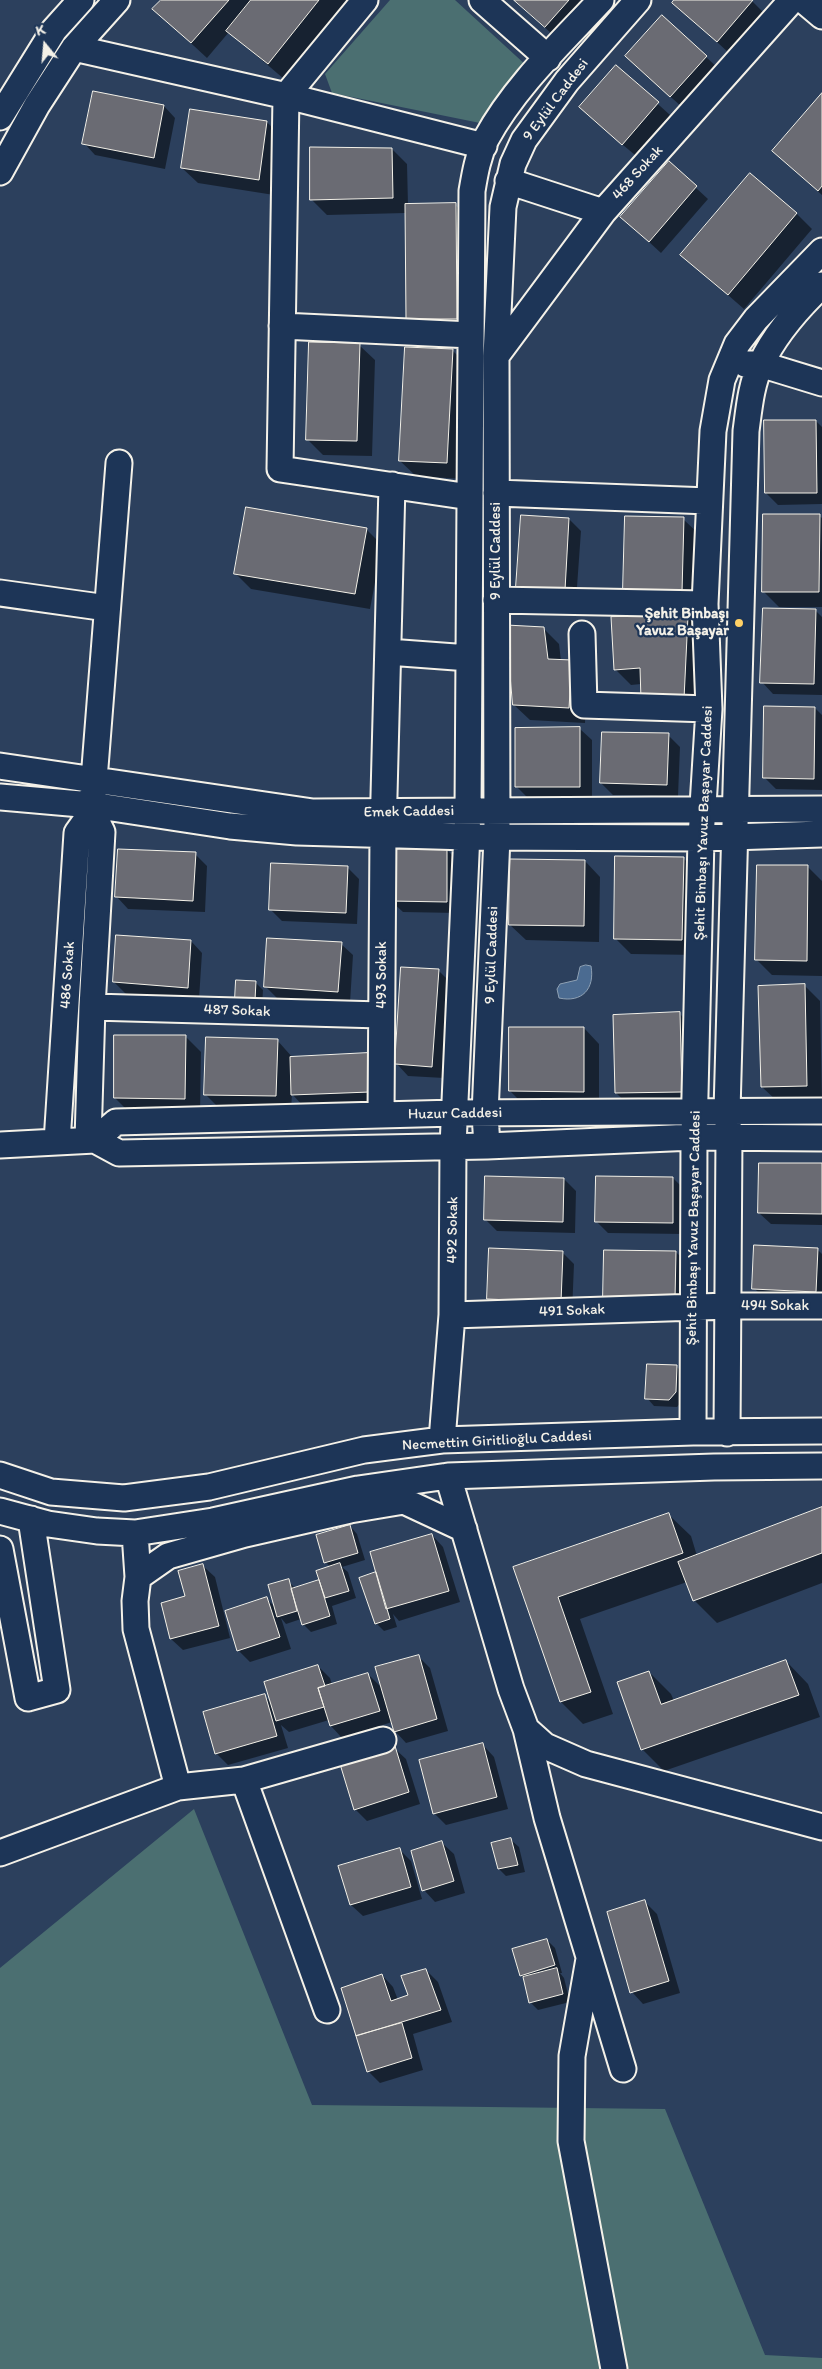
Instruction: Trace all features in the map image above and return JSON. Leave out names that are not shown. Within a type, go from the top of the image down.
[{"type":"street","points":[[0,117],[54,30],[81,0]]},
{"type":"street","points":[[0,172],[37,105],[74,48],[117,0]]},
{"type":"street","points":[[365,0],[286,96],[280,469],[470,497]]},
{"type":"street","points":[[482,0],[548,58]]},
{"type":"street","name":"9 Eylül Caddesi","points":[[454,1146],[468,837],[472,191],[476,164],[484,146],[520,90],[601,0]]},
{"type":"street","name":"9 Eylül Caddesi","points":[[487,1146],[485,1114],[497,837],[496,356],[503,207],[508,180],[524,140],[567,81],[638,0]]},
{"type":"street","name":"468 Sokak","points":[[496,356],[603,212],[792,0]]},
{"type":"street","points":[[803,0],[822,16]]},
{"type":"street","points":[[74,48],[286,96],[484,146]]},
{"type":"street","points":[[508,180],[603,212]]},
{"type":"street","name":"Şehit Binbaşı Yavuz Başayar Caddesi","points":[[693,1432],[694,1137],[701,838],[709,709],[705,604],[709,501],[717,400],[728,364],[737,344],[756,319],[822,250]]},
{"type":"street","name":"Şehit Binbaşı Yavuz Başayar Caddesi","points":[[727,1433],[729,1136],[727,1111],[746,431],[750,400],[760,364],[773,343],[803,304],[822,285]]},
{"type":"street","points":[[282,326],[471,335]]},
{"type":"street","points":[[728,364],[760,364],[822,383]]},
{"type":"street","points":[[92,809],[119,462]]},
{"type":"street","name":"493 Sokak","points":[[381,1115],[383,823],[392,485]]},
{"type":"street","points":[[496,493],[709,501]]},
{"type":"street","points":[[0,593],[107,608]]},
{"type":"street","points":[[496,600],[705,604]]},
{"type":"street","points":[[582,634],[584,705],[709,709]]},
{"type":"street","points":[[388,652],[469,658]]},
{"type":"street","name":"Emek Caddesi","points":[[0,766],[468,837],[701,838],[822,834]]},
{"type":"street","name":"Emek Caddesi","points":[[0,797],[230,826],[296,832],[383,823],[468,810],[703,811],[822,809]]},
{"type":"street","name":"486 Sokak","points":[[92,809],[102,832],[92,1007],[92,1140]]},
{"type":"street","name":"486 Sokak","points":[[57,1142],[77,833],[92,809]]},
{"type":"street","name":"487 Sokak","points":[[92,1007],[381,1015]]},
{"type":"street","name":"Huzur Caddesi","points":[[92,1140],[116,1122],[456,1113],[822,1112]]},
{"type":"street","points":[[0,1145],[92,1140],[119,1153],[487,1146],[729,1136],[822,1138]]},
{"type":"street","name":"492 Sokak","points":[[442,1440],[452,1315],[454,1146]]},
{"type":"street","name":"494 Sokak","points":[[692,1308],[822,1306]]},
{"type":"street","name":"491 Sokak","points":[[452,1315],[692,1308]]},
{"type":"street","name":"Necmettin Giritlioğlu Caddesi","points":[[0,1475],[51,1492],[124,1498],[210,1487],[364,1450],[442,1440],[693,1432],[822,1431]]},
{"type":"street","points":[[0,1511],[31,1520],[97,1531],[135,1533],[213,1521],[358,1489],[448,1476],[675,1468],[822,1466]]},
{"type":"street","points":[[448,1476],[511,1689],[526,1729],[547,1818],[623,2069]]},
{"type":"street","points":[[138,1577],[168,1556],[245,1534],[350,1510],[404,1501],[464,1529]]},
{"type":"street","points":[[0,1549],[28,1698],[57,1690],[31,1520]]},
{"type":"street","points":[[135,1533],[138,1577],[135,1600],[136,1629],[178,1787]]},
{"type":"street","points":[[526,1729],[545,1746],[586,1764],[822,1827]]},
{"type":"street","points":[[0,1853],[178,1787],[244,1780],[383,1740]]},
{"type":"street","points":[[244,1780],[327,2010]]},
{"type":"street","points":[[590,1959],[572,2056],[572,2141],[614,2369]]},
{"type":"green space","points":[[390,0],[455,0],[528,67],[485,124],[332,93],[325,74]]},
{"type":"green space","points":[[194,1809],[312,2105],[665,2109],[765,2355],[822,2358],[822,2369],[0,2369],[0,1968]]},
{"type":"water","points":[[591,966],[592,974],[589,988],[580,996],[574,998],[559,998],[557,989],[560,984],[577,980],[580,967]]},
{"type":"building","points":[[161,0],[229,0],[191,43],[152,9]]},
{"type":"building","points":[[251,0],[319,0],[268,64],[226,31]]},
{"type":"building","points":[[514,0],[569,0],[545,27]]},
{"type":"building","points":[[674,0],[753,0],[717,42],[672,3]]},
{"type":"building","points":[[662,15],[707,56],[670,97],[625,56]]},
{"type":"building","points":[[616,65],[659,102],[622,145],[579,107]]},
{"type":"building","points":[[93,91],[164,105],[154,158],[82,144]]},
{"type":"building","points":[[822,93],[822,186],[818,191],[772,151]]},
{"type":"building","points":[[190,109],[267,121],[259,180],[181,168]]},
{"type":"building","points":[[310,147],[392,148],[393,198],[310,200]]},
{"type":"building","points":[[669,161],[697,186],[649,242],[620,217]]},
{"type":"building","points":[[750,173],[797,213],[728,295],[680,255]]},
{"type":"building","points":[[456,203],[457,319],[406,319],[405,204]]},
{"type":"building","points":[[309,342],[360,343],[357,441],[306,440]]},
{"type":"building","points":[[405,347],[453,349],[447,463],[399,461]]},
{"type":"building","points":[[764,420],[816,420],[817,493],[765,493]]},
{"type":"building","points":[[246,507],[367,528],[355,594],[234,574]]},
{"type":"building","points":[[763,514],[820,514],[819,592],[762,592]]},
{"type":"building","points":[[521,515],[569,518],[565,590],[516,587]]},
{"type":"building","points":[[625,516],[684,517],[682,592],[623,590]]},
{"type":"building","points":[[763,608],[816,609],[814,684],[760,683]]},
{"type":"building","points":[[688,616],[684,699],[641,700],[640,668],[614,670],[611,617]]},
{"type":"building","points":[[506,625],[544,627],[548,659],[572,660],[569,708],[513,705]]},
{"type":"building","points":[[764,706],[815,707],[814,779],[763,778]]},
{"type":"building","points":[[580,727],[580,787],[515,787],[515,728]]},
{"type":"building","points":[[602,732],[669,733],[667,785],[600,783]]},
{"type":"building","points":[[118,849],[196,852],[193,901],[115,897]]},
{"type":"building","points":[[391,849],[447,849],[447,902],[390,901]]},
{"type":"building","points":[[615,856],[684,857],[682,940],[614,939]]},
{"type":"building","points":[[510,859],[585,860],[584,926],[509,925]]},
{"type":"building","points":[[271,863],[348,866],[346,913],[269,910]]},
{"type":"building","points":[[757,865],[808,865],[807,961],[755,960]]},
{"type":"building","points":[[116,935],[191,940],[188,988],[113,982]]},
{"type":"building","points":[[267,938],[342,942],[338,992],[264,987]]},
{"type":"building","points":[[401,967],[439,969],[432,1067],[395,1064]]},
{"type":"building","points":[[236,980],[256,981],[255,1000],[235,999]]},
{"type":"building","points":[[805,984],[807,1086],[761,1087],[758,986]]},
{"type":"building","points":[[680,1012],[682,1092],[615,1093],[613,1015]]},
{"type":"building","points":[[509,1027],[584,1027],[584,1092],[509,1091]]},
{"type":"building","points":[[114,1035],[186,1035],[185,1099],[114,1098]]},
{"type":"building","points":[[206,1037],[278,1039],[276,1096],[204,1095]]},
{"type":"building","points":[[368,1053],[370,1092],[291,1095],[290,1057]]},
{"type":"building","points":[[759,1163],[822,1163],[822,1214],[758,1213]]},
{"type":"building","points":[[485,1176],[564,1178],[563,1222],[484,1220]]},
{"type":"building","points":[[596,1176],[673,1177],[673,1223],[595,1222]]},
{"type":"building","points":[[754,1245],[818,1248],[816,1292],[752,1289]]},
{"type":"building","points":[[489,1248],[563,1251],[561,1302],[487,1299]]},
{"type":"building","points":[[604,1250],[676,1251],[675,1299],[603,1298]]},
{"type":"building","points":[[647,1364],[677,1365],[676,1392],[669,1400],[645,1399]]},
{"type":"building","points":[[822,1507],[822,1553],[693,1601],[678,1562]]},
{"type":"building","points":[[669,1513],[683,1553],[558,1597],[591,1692],[560,1702],[513,1567]]},
{"type":"building","points":[[350,1525],[358,1553],[324,1563],[316,1535]]},
{"type":"building","points":[[432,1534],[449,1591],[386,1609],[370,1552]]},
{"type":"building","points":[[340,1563],[349,1591],[325,1598],[316,1571]]},
{"type":"building","points":[[203,1564],[219,1626],[170,1639],[161,1603],[185,1596],[178,1571]]},
{"type":"building","points":[[376,1572],[390,1619],[375,1624],[359,1578]]},
{"type":"building","points":[[289,1579],[297,1611],[277,1617],[268,1585]]},
{"type":"building","points":[[319,1580],[330,1616],[302,1625],[291,1589]]},
{"type":"building","points":[[267,1597],[280,1637],[237,1651],[225,1611]]},
{"type":"building","points":[[419,1655],[437,1719],[394,1732],[375,1667]]},
{"type":"building","points":[[786,1660],[799,1695],[641,1750],[617,1682],[649,1671],[661,1704]]},
{"type":"building","points":[[318,1665],[325,1686],[318,1688],[324,1707],[276,1721],[264,1682]]},
{"type":"building","points":[[368,1673],[380,1711],[330,1726],[318,1688]]},
{"type":"building","points":[[265,1694],[277,1736],[215,1754],[203,1712]]},
{"type":"building","points":[[483,1743],[497,1797],[433,1814],[419,1760]]},
{"type":"building","points":[[395,1746],[409,1792],[354,1810],[340,1764]]},
{"type":"building","points":[[511,1838],[518,1865],[498,1869],[491,1843]]},
{"type":"building","points":[[442,1841],[454,1881],[422,1891],[411,1851]]},
{"type":"building","points":[[400,1848],[411,1887],[350,1905],[338,1866]]},
{"type":"building","points":[[645,1900],[669,1981],[630,1993],[607,1912]]},
{"type":"building","points":[[547,1939],[555,1965],[520,1976],[512,1949]]},
{"type":"building","points":[[557,1968],[563,1994],[529,2003],[523,1977]]},
{"type":"building","points":[[426,1969],[441,2010],[356,2036],[341,1988],[382,1974],[391,2001],[408,1995],[401,1976]]},
{"type":"building","points":[[402,2023],[412,2058],[367,2072],[356,2036]]},
{"type":"place","name":"Şehit Binbaşı Yavuz Başayar","points":[[739,623]]}]
